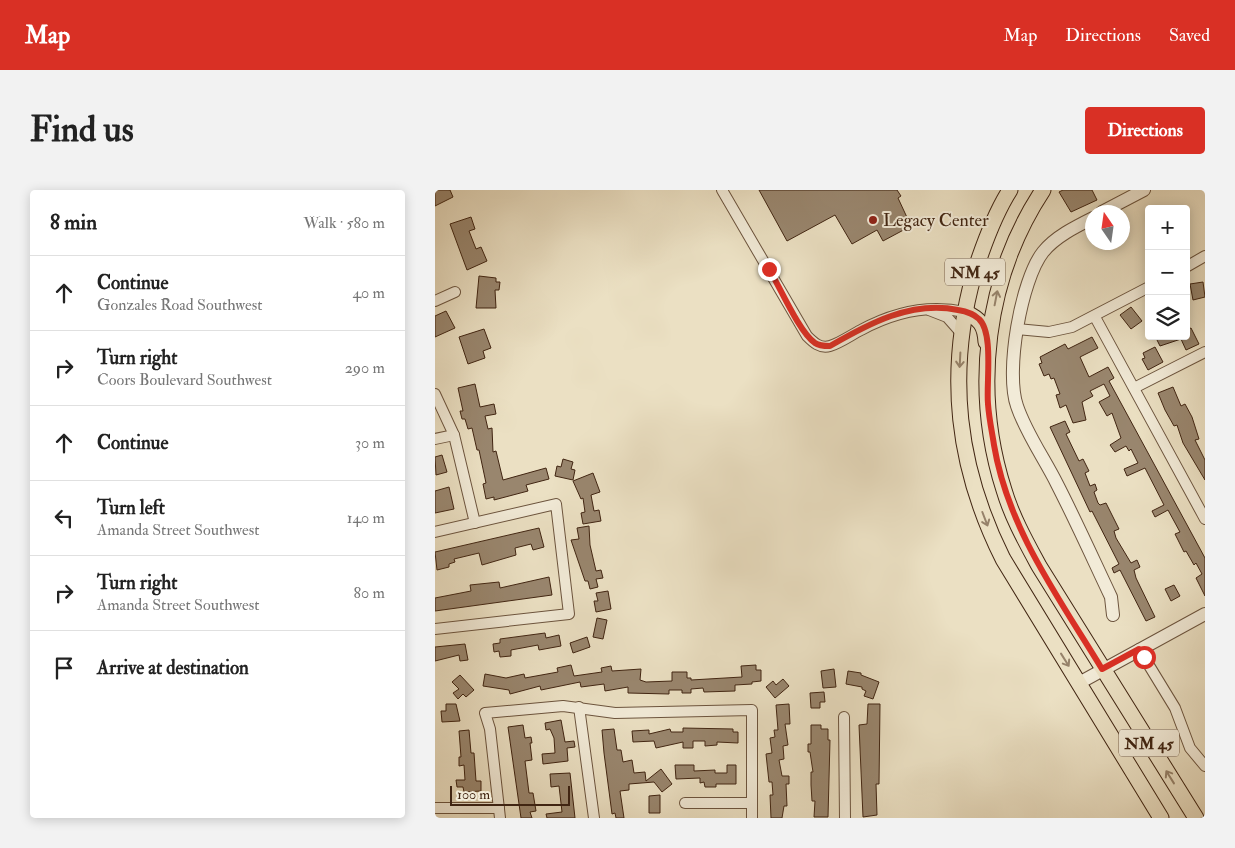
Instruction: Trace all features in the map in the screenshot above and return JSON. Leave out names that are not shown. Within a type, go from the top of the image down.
[{"type":"main road","name":"NM 45","points":[[1010,190],[984,247],[965,312],[961,334],[959,412],[967,459],[981,508],[1003,560],[1161,818]]},
{"type":"main road","name":"NM 45","points":[[1043,190],[1013,246],[1005,268],[998,289],[987,348],[987,404],[1004,490],[1026,542],[1102,669],[1196,818]]},
{"type":"main road","points":[[965,312],[979,318],[983,325],[987,348]]},
{"type":"street","points":[[722,190],[807,336],[816,345],[830,346],[878,321],[894,315],[945,307],[965,312]]},
{"type":"street","points":[[1115,205],[1144,190]]},
{"type":"street","points":[[1085,222],[1068,231],[1043,252],[1030,274],[1017,329],[1012,378],[1017,405],[1111,597],[1113,615]]},
{"type":"street","points":[[1190,265],[1205,256]]},
{"type":"street","points":[[1017,329],[1059,331],[1095,317],[1145,289]]},
{"type":"street","points":[[435,301],[455,292]]},
{"type":"street","points":[[926,309],[947,316],[961,334]]},
{"type":"street","points":[[1095,317],[1205,519]]},
{"type":"street","points":[[1134,388],[1205,352]]},
{"type":"street","points":[[435,394],[454,435],[475,523]]},
{"type":"street","points":[[435,439],[454,435]]},
{"type":"street","points":[[435,532],[556,504],[569,614],[435,629]]},
{"type":"street","points":[[1079,683],[1205,614]]},
{"type":"street","points":[[1139,649],[1175,708],[1190,748],[1205,766]]},
{"type":"street","points":[[579,706],[594,818]]},
{"type":"street","points":[[435,808],[500,813],[490,729],[485,712],[579,706],[615,713],[751,710],[752,818]]},
{"type":"street","points":[[844,717],[845,818]]},
{"type":"street","points":[[685,803],[751,803]]},
{"type":"building","points":[[435,190],[450,190],[453,197],[435,206]]},
{"type":"building","name":"Legacy Center","points":[[759,190],[897,190],[901,196],[898,198],[911,226],[883,241],[877,230],[852,244],[835,215],[787,241]]},
{"type":"building","points":[[1063,190],[1092,190],[1097,200],[1071,212],[1059,192]]},
{"type":"building","points":[[471,217],[475,229],[469,231],[476,249],[481,247],[487,261],[467,270],[450,224]]},
{"type":"building","points":[[479,276],[496,278],[496,282],[500,282],[499,290],[495,290],[496,308],[476,308]]},
{"type":"building","points":[[1203,282],[1205,297],[1193,300],[1190,284]]},
{"type":"building","points":[[1131,307],[1142,321],[1131,329],[1120,315]]},
{"type":"building","points":[[446,311],[455,328],[435,337],[435,316]]},
{"type":"building","points":[[1190,328],[1199,344],[1186,350],[1181,340],[1190,340]]},
{"type":"building","points":[[484,329],[491,348],[483,351],[485,358],[468,364],[459,337]]},
{"type":"building","points":[[1092,337],[1098,348],[1080,357],[1089,377],[1108,367],[1114,378],[1109,381],[1205,558],[1205,596],[1196,578],[1202,574],[1196,563],[1194,565],[1186,551],[1184,552],[1175,534],[1180,532],[1168,510],[1155,517],[1152,511],[1164,505],[1145,468],[1127,476],[1124,469],[1138,463],[1131,449],[1129,451],[1126,446],[1115,452],[1110,445],[1121,438],[1112,413],[1107,416],[1099,402],[1110,396],[1104,384],[1090,391],[1093,396],[1082,402],[1086,420],[1073,423],[1066,405],[1060,408],[1056,395],[1060,394],[1054,378],[1051,379],[1049,374],[1044,376],[1039,364],[1042,363],[1040,357],[1065,344],[1068,349]]},
{"type":"building","points":[[1157,340],[1178,340],[1160,346]]},
{"type":"building","points":[[1155,347],[1163,362],[1148,370],[1142,359],[1145,358],[1143,353]]},
{"type":"building","points":[[475,384],[480,407],[494,404],[496,414],[485,416],[488,429],[492,428],[493,452],[496,451],[503,480],[546,468],[549,479],[526,485],[528,491],[494,500],[494,497],[486,499],[483,484],[486,483],[479,450],[477,450],[472,428],[468,429],[460,411],[463,411],[458,388]]},
{"type":"building","points":[[1173,387],[1181,406],[1185,404],[1192,417],[1199,439],[1195,440],[1205,460],[1205,480],[1183,443],[1177,425],[1174,426],[1165,410],[1158,393]]},
{"type":"building","points":[[1065,421],[1070,432],[1066,434],[1079,461],[1083,459],[1089,471],[1085,473],[1090,486],[1095,484],[1097,490],[1094,492],[1098,503],[1100,505],[1106,503],[1119,529],[1114,531],[1116,538],[1131,563],[1137,560],[1140,567],[1134,570],[1136,578],[1155,617],[1146,621],[1120,570],[1114,573],[1112,568],[1119,564],[1092,511],[1090,512],[1050,427]]},
{"type":"building","points":[[442,455],[447,472],[436,475],[435,457]]},
{"type":"building","points":[[563,459],[573,462],[571,469],[575,470],[573,480],[555,476],[557,466],[561,467]]},
{"type":"building","points":[[593,473],[600,492],[591,495],[594,511],[599,510],[601,521],[583,524],[581,513],[585,512],[583,498],[581,499],[573,481]]},
{"type":"building","points":[[449,487],[454,509],[435,513],[435,491]]},
{"type":"building","points":[[589,526],[590,545],[596,571],[601,570],[603,578],[596,579],[598,587],[590,589],[588,581],[585,581],[571,540],[579,539],[577,528]]},
{"type":"building","points":[[539,528],[544,547],[533,550],[531,544],[515,548],[516,555],[482,565],[479,553],[454,559],[455,562],[449,564],[449,567],[437,570],[435,552]]},
{"type":"building","points":[[549,577],[552,595],[435,611],[435,598],[471,591],[470,585],[499,582],[500,588]]},
{"type":"building","points":[[1174,585],[1180,596],[1171,601],[1165,589]]},
{"type":"building","points":[[608,591],[611,609],[596,612],[594,601],[598,601],[596,593]]},
{"type":"building","points":[[597,618],[607,620],[603,639],[593,637]]},
{"type":"building","points":[[545,633],[546,638],[559,635],[561,646],[539,650],[538,645],[511,650],[511,656],[500,657],[499,651],[494,652],[493,644],[500,643],[500,639]]},
{"type":"building","points":[[587,637],[590,647],[573,653],[570,643]]},
{"type":"building","points":[[465,644],[468,660],[460,661],[459,655],[435,661],[435,647]]},
{"type":"building","points":[[571,665],[574,676],[602,672],[601,668],[611,666],[612,671],[641,669],[640,680],[646,682],[672,681],[672,672],[687,672],[687,678],[691,678],[691,680],[742,677],[741,666],[756,665],[756,670],[761,670],[761,681],[752,682],[752,684],[735,685],[735,691],[704,692],[703,688],[691,689],[691,693],[682,693],[682,690],[669,690],[669,694],[628,693],[628,687],[605,691],[604,684],[581,687],[580,682],[541,690],[540,686],[510,694],[509,690],[483,686],[485,674],[506,678],[524,674],[525,678],[558,672],[557,668]]},
{"type":"building","points":[[834,669],[836,687],[823,688],[821,671]]},
{"type":"building","points":[[848,671],[861,673],[861,675],[879,682],[873,699],[864,696],[866,691],[862,687],[846,684]]},
{"type":"building","points":[[460,675],[474,690],[466,697],[463,694],[458,699],[453,693],[459,689],[452,682]]},
{"type":"building","points":[[783,679],[789,686],[775,698],[766,687],[773,681],[776,685]]},
{"type":"building","points":[[824,692],[825,702],[820,702],[820,708],[811,708],[810,693]]},
{"type":"building","points":[[446,704],[456,704],[460,721],[442,722],[441,711],[446,711]]},
{"type":"building","points":[[789,704],[790,724],[785,724],[788,745],[783,746],[784,759],[779,760],[782,776],[789,776],[789,784],[786,784],[787,806],[784,806],[782,818],[771,818],[770,795],[773,795],[772,782],[769,782],[766,754],[772,753],[770,738],[775,737],[774,730],[778,730],[776,705]]},
{"type":"building","points":[[868,704],[880,704],[879,784],[876,784],[877,815],[863,817],[859,725],[867,724]]},
{"type":"building","points":[[561,720],[565,742],[574,741],[575,747],[567,748],[568,761],[543,764],[542,754],[555,753],[554,738],[550,729],[546,730],[545,723]]},
{"type":"building","points":[[523,725],[525,738],[531,737],[532,743],[530,743],[532,760],[525,761],[529,793],[533,793],[536,811],[530,812],[532,818],[521,818],[508,727]]},
{"type":"building","points":[[811,725],[821,725],[821,729],[828,729],[828,740],[830,740],[828,817],[814,817],[815,801],[812,801],[811,785],[811,772],[813,772],[810,752],[808,752],[808,744],[811,744]]},
{"type":"building","points":[[683,728],[733,729],[733,732],[738,732],[738,743],[717,742],[717,745],[705,746],[705,741],[693,741],[693,748],[683,748],[683,742],[656,748],[654,741],[633,742],[632,731],[649,730],[649,734],[670,729],[671,732],[683,732]]},
{"type":"building","points":[[614,729],[617,750],[621,750],[623,762],[632,760],[634,773],[645,772],[646,781],[661,769],[672,784],[662,792],[654,782],[629,784],[629,790],[620,791],[624,818],[616,818],[615,813],[612,814],[604,753],[602,730]]},
{"type":"building","points":[[469,730],[471,753],[474,753],[476,781],[481,781],[481,791],[464,792],[463,787],[457,787],[456,780],[465,780],[464,765],[459,766],[459,757],[461,757],[459,731]]},
{"type":"building","points":[[675,765],[694,765],[694,771],[715,770],[715,773],[727,773],[727,765],[736,765],[736,784],[716,784],[716,787],[705,787],[704,782],[700,783],[700,778],[676,779]]},
{"type":"building","points":[[570,773],[575,818],[547,818],[546,814],[562,812],[559,786],[551,787],[550,774]]},
{"type":"building","points":[[660,795],[660,813],[649,813],[649,796]]},
{"type":"place","name":"Legacy Center","points":[[873,220]]},
{"type":"route","points":[[769,269],[807,336],[816,345],[830,346],[878,321],[911,311],[945,307],[979,318],[985,332],[987,348],[987,404],[997,460],[1004,490],[1026,542],[1102,669],[1139,649],[1144,657]]}]
